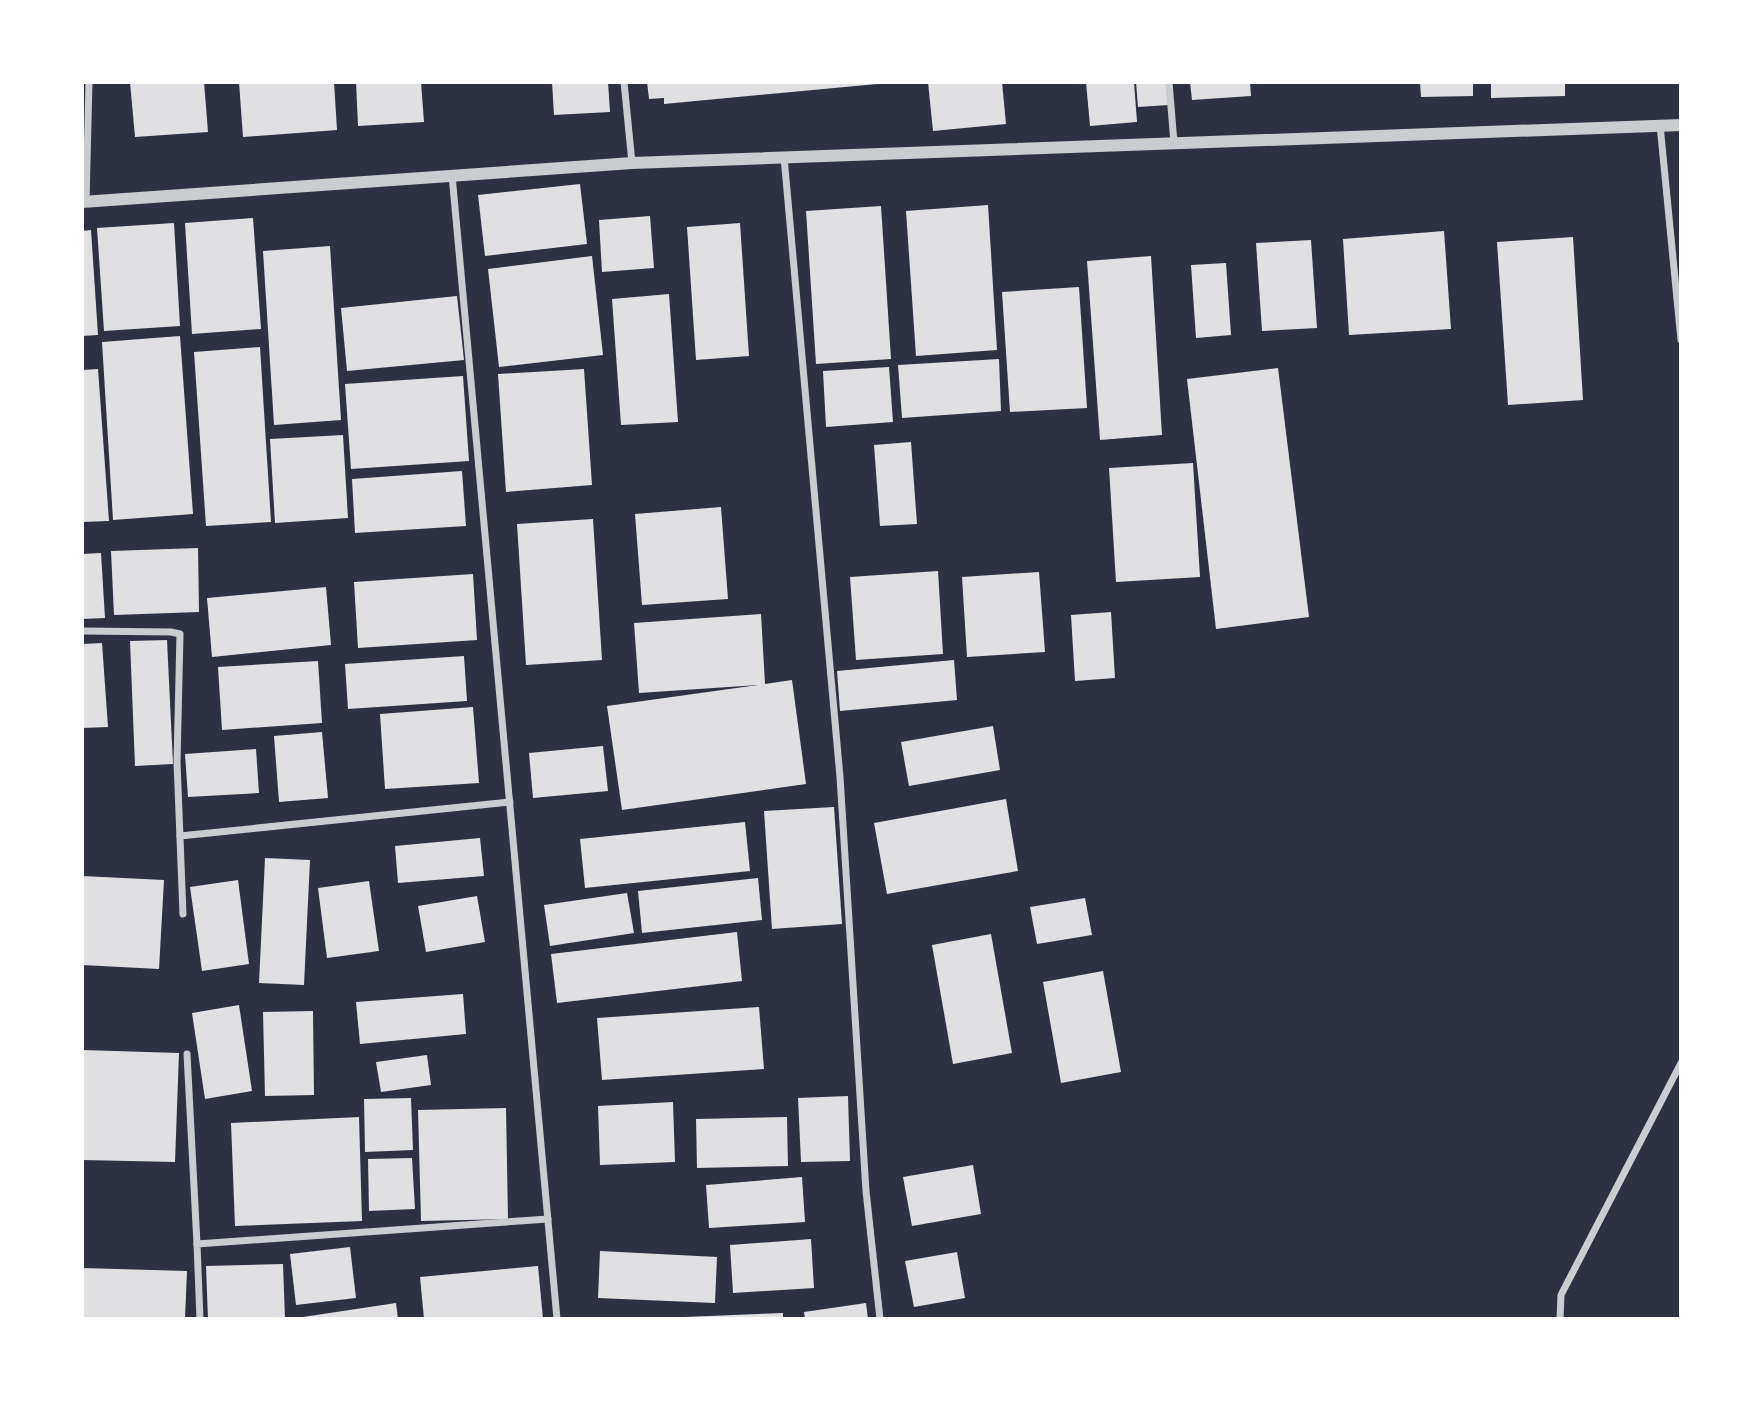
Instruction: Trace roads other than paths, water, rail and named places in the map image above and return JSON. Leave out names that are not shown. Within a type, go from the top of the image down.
[{"type":"street","points":[[89,82],[84,202],[632,163],[1681,125]]},
{"type":"street","points":[[624,82],[632,163]]},
{"type":"street","points":[[1170,82],[1174,143]]},
{"type":"street","points":[[1660,125],[1681,340]]},
{"type":"street","points":[[784,157],[840,777],[866,1191],[880,1319]]},
{"type":"street","points":[[452,175],[557,1319]]},
{"type":"street","points":[[82,631],[180,634],[177,761],[183,914]]},
{"type":"street","points":[[180,836],[510,802]]},
{"type":"street","points":[[187,1054],[200,1319]]},
{"type":"street","points":[[1560,1319],[1561,1295],[1681,1063]]},
{"type":"street","points":[[197,1244],[548,1219]]}]
